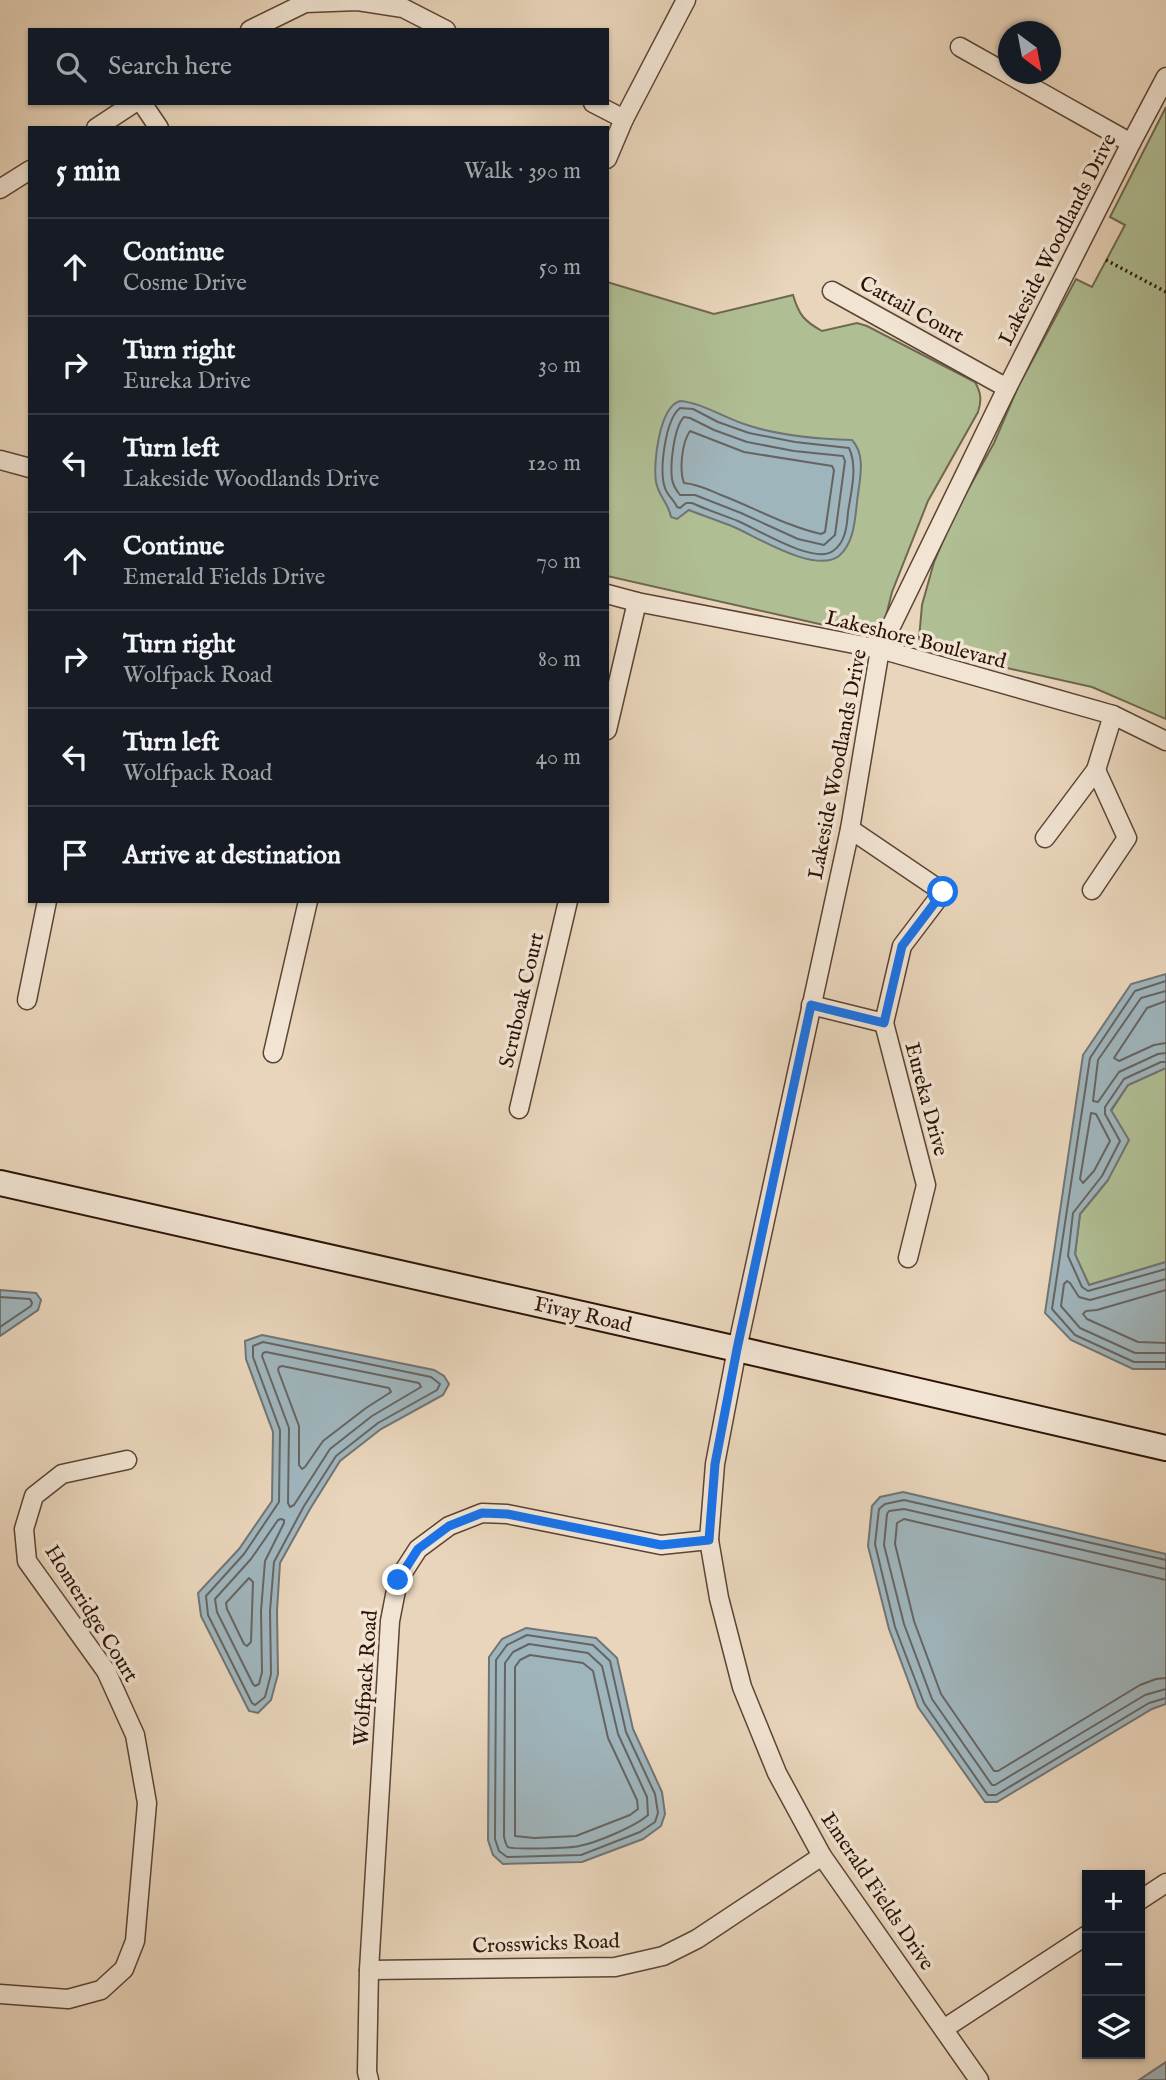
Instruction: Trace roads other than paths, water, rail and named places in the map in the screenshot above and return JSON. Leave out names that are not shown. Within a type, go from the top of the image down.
[{"type":"street","points":[[609,154],[624,119],[686,0]]},
{"type":"street","points":[[254,28],[305,3],[358,1],[403,8],[442,28]]},
{"type":"street","points":[[960,47],[1130,143]]},
{"type":"street","name":"Lakeside Woodlands Drive","points":[[737,1349],[850,829],[880,649],[1007,388],[1166,77]]},
{"type":"street","points":[[99,126],[131,105]]},
{"type":"street","points":[[143,105],[158,126]]},
{"type":"street","points":[[597,105],[624,119]]},
{"type":"street","points":[[0,189],[28,171]]},
{"type":"street","name":"Cattail Court","points":[[832,291],[1007,388]]},
{"type":"street","points":[[0,460],[28,467]]},
{"type":"street","name":"Lakeshore Boulevard","points":[[609,595],[880,649],[1113,715],[1166,741]]},
{"type":"street","points":[[609,721],[637,602]]},
{"type":"street","points":[[1045,838],[1096,770],[1113,715]]},
{"type":"street","points":[[1092,890],[1127,838],[1096,770]]},
{"type":"street","points":[[850,829],[943,892],[902,946],[884,1023]]},
{"type":"street","points":[[27,1000],[47,903]]},
{"type":"street","points":[[273,1053],[308,903]]},
{"type":"street","name":"Scruboak Court","points":[[519,1109],[568,903]]},
{"type":"street","name":"Eureka Drive","points":[[811,1005],[884,1023],[926,1185],[908,1258]]},
{"type":"street","name":"Fivay Road","points":[[0,1183],[1166,1448]]},
{"type":"street","name":"Emerald Fields Drive","points":[[737,1349],[715,1464],[709,1540],[719,1598],[742,1687],[777,1773],[822,1856],[979,2080]]},
{"type":"street","name":"Homeridge Court","points":[[0,1994],[68,1999],[101,1990],[124,1969],[135,1941],[147,1803],[135,1735],[107,1671],[27,1561],[24,1529],[34,1496],[62,1474],[127,1460]]},
{"type":"street","name":"Wolfpack Road","points":[[369,2080],[369,1970],[390,1620],[398,1580],[418,1549],[449,1526],[482,1513],[507,1514],[661,1545],[709,1540]]},
{"type":"street","name":"Crosswicks Road","points":[[369,1970],[615,1967],[663,1956],[697,1939],[822,1856]]},
{"type":"street","points":[[1145,1897],[1166,1883]]},
{"type":"street","points":[[944,2028],[1082,1937]]},
{"type":"water","points":[[680,401],[772,432],[852,440],[857,446],[861,461],[860,478],[853,531],[844,551],[829,560],[816,560],[786,552],[734,527],[689,510],[677,519],[671,517],[657,487],[655,474],[662,425],[673,405]]},
{"type":"water","points":[[1166,974],[1166,1068],[1128,1085],[1111,1110],[1129,1140],[1108,1180],[1080,1214],[1075,1254],[1089,1285],[1166,1262],[1166,1369],[1133,1369],[1071,1340],[1045,1313],[1083,1055],[1131,984]]},
{"type":"water","points":[[0,1290],[36,1293],[41,1300],[38,1310],[0,1336]]},
{"type":"water","points":[[262,1335],[434,1370],[444,1376],[449,1384],[443,1395],[381,1429],[340,1461],[310,1509],[280,1563],[277,1611],[278,1674],[271,1700],[258,1713],[249,1711],[201,1616],[198,1593],[239,1549],[272,1501],[273,1432],[246,1359],[245,1341]]},
{"type":"water","points":[[903,1492],[1166,1554],[1166,1704],[1152,1709],[997,1802],[985,1802],[918,1707],[889,1629],[868,1546],[872,1506],[880,1497]]},
{"type":"water","points":[[526,1628],[596,1638],[617,1658],[633,1729],[662,1792],[665,1814],[661,1826],[643,1839],[582,1862],[503,1864],[493,1855],[488,1840],[489,1657],[502,1639]]},
{"type":"water","points":[[1166,2062],[1166,2080],[1139,2080]]}]
